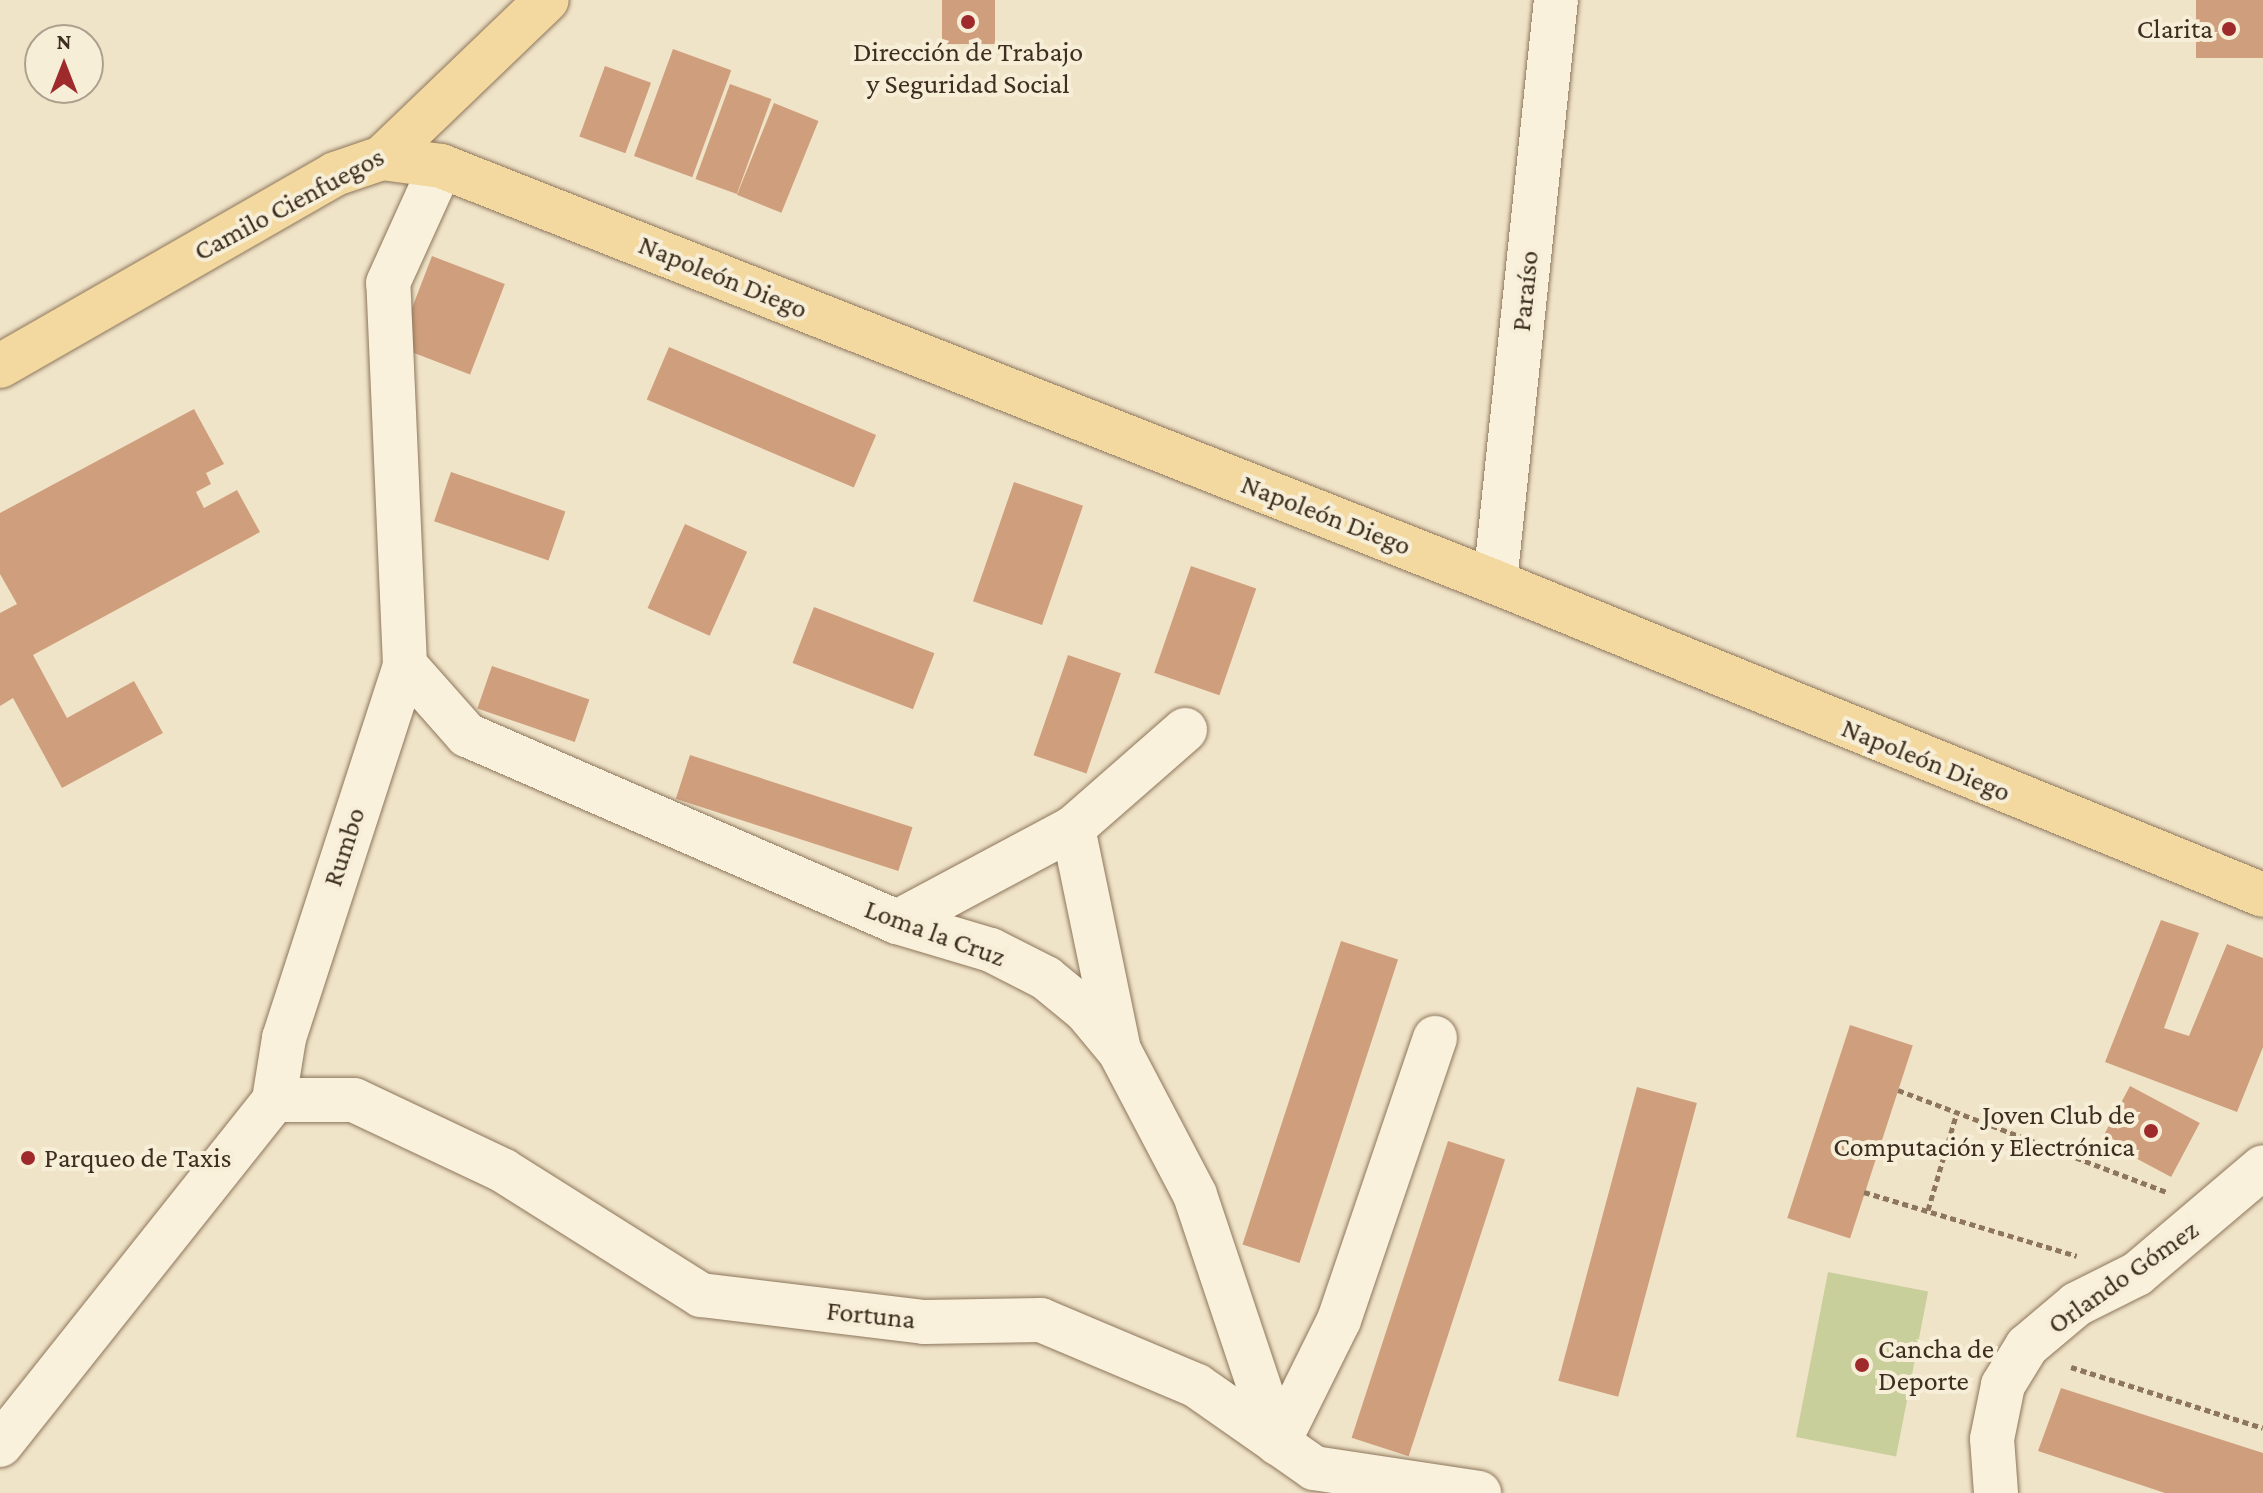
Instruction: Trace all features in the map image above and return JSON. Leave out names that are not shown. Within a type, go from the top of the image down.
[{"type":"main road","name":"Camilo Cienfuegos","points":[[0,366],[335,174],[382,158],[547,0]]},
{"type":"main road","name":"Napoleón Diego","points":[[382,158],[441,166],[1495,582],[2263,895]]},
{"type":"street","name":"Paraíso","points":[[1495,582],[1556,0]]},
{"type":"street","name":"Rumbo","points":[[0,1445],[274,1100],[284,1038],[405,665],[388,283],[441,166]]},
{"type":"street","name":"Loma la Cruz","points":[[405,665],[467,735],[897,922],[991,950],[1046,978],[1120,1052],[1215,1241],[1278,1443]]},
{"type":"street","points":[[897,922],[1073,828],[1185,730]]},
{"type":"street","points":[[1073,828],[1120,1052]]},
{"type":"street","points":[[1278,1443],[1339,1320],[1435,1038]]},
{"type":"street","name":"Fortuna","points":[[274,1100],[354,1100],[504,1171],[701,1295],[924,1322],[1041,1320],[1197,1386],[1314,1468],[1430,1489],[1479,1493]]},
{"type":"street","name":"Orlando Gómez","points":[[1988,1490],[1992,1439],[2003,1385],[2027,1346],[2077,1304],[2137,1274],[2263,1167]]},
{"type":"path","points":[[1898,1090],[2215,1210]]},
{"type":"path","points":[[1928,1210],[1957,1112]]},
{"type":"path","points":[[1864,1192],[2137,1274]]},
{"type":"path","points":[[2027,1346],[2045,1359],[2263,1428]]},
{"type":"green space","name":"Cancha de Deporte","points":[[1828,1272],[1928,1291],[1896,1456],[1796,1437]]},
{"type":"building","name":"Dirección de Trabajo y Seguridad Social","points":[[942,0],[995,0],[995,44],[942,44]]},
{"type":"building","name":"Clarita","points":[[2196,0],[2263,0],[2263,58],[2196,58]]},
{"type":"building","points":[[673,49],[731,70],[692,177],[634,156]]},
{"type":"building","points":[[605,66],[651,83],[625,153],[579,136]]},
{"type":"building","points":[[730,84],[771,99],[737,194],[695,179]]},
{"type":"building","points":[[774,103],[819,121],[781,213],[737,195]]},
{"type":"building","points":[[432,256],[505,284],[470,375],[397,347]]},
{"type":"building","points":[[669,347],[876,435],[854,487],[647,399]]},
{"type":"building","points":[[194,409],[224,464],[206,473],[211,484],[196,492],[204,508],[237,490],[260,532],[33,655],[67,718],[134,681],[163,733],[62,788],[13,698],[0,706],[0,613],[17,604],[0,574],[0,513]]},
{"type":"building","points":[[451,472],[565,511],[548,561],[434,521]]},
{"type":"building","points":[[1014,482],[1083,506],[1042,625],[973,601]]},
{"type":"building","points":[[685,524],[747,552],[710,636],[648,608]]},
{"type":"building","points":[[1191,566],[1256,588],[1219,695],[1154,673]]},
{"type":"building","points":[[814,607],[934,653],[913,709],[792,663]]},
{"type":"building","points":[[1068,655],[1121,673],[1086,773],[1033,755]]},
{"type":"building","points":[[492,666],[589,700],[575,742],[477,709]]},
{"type":"building","points":[[690,755],[913,827],[898,871],[676,799]]},
{"type":"building","points":[[2161,920],[2199,933],[2164,1028],[2189,1036],[2227,944],[2263,958],[2263,1047],[2237,1112],[2105,1062]]},
{"type":"building","points":[[1341,941],[1398,960],[1299,1263],[1242,1244]]},
{"type":"building","points":[[1850,1025],[1913,1045],[1850,1238],[1787,1218]]},
{"type":"building","name":"Joven Club de Computación y Electrónica","points":[[2130,1086],[2200,1123],[2171,1177],[2101,1140]]},
{"type":"building","points":[[1637,1087],[1697,1103],[1618,1397],[1558,1381]]},
{"type":"building","points":[[1448,1141],[1505,1160],[1409,1456],[1352,1438]]},
{"type":"building","points":[[2061,1388],[2263,1453],[2263,1493],[2165,1493],[2038,1451]]},
{"type":"place","name":"Dirección de Trabajo y Seguridad Social","points":[[968,22]]},
{"type":"place","name":"Clarita","points":[[2229,29]]},
{"type":"place","name":"Joven Club de Computación y Electrónica","points":[[2151,1131]]},
{"type":"place","name":"Parqueo de Taxis","points":[[28,1158]]},
{"type":"place","name":"Cancha de Deporte","points":[[1862,1365]]}]
